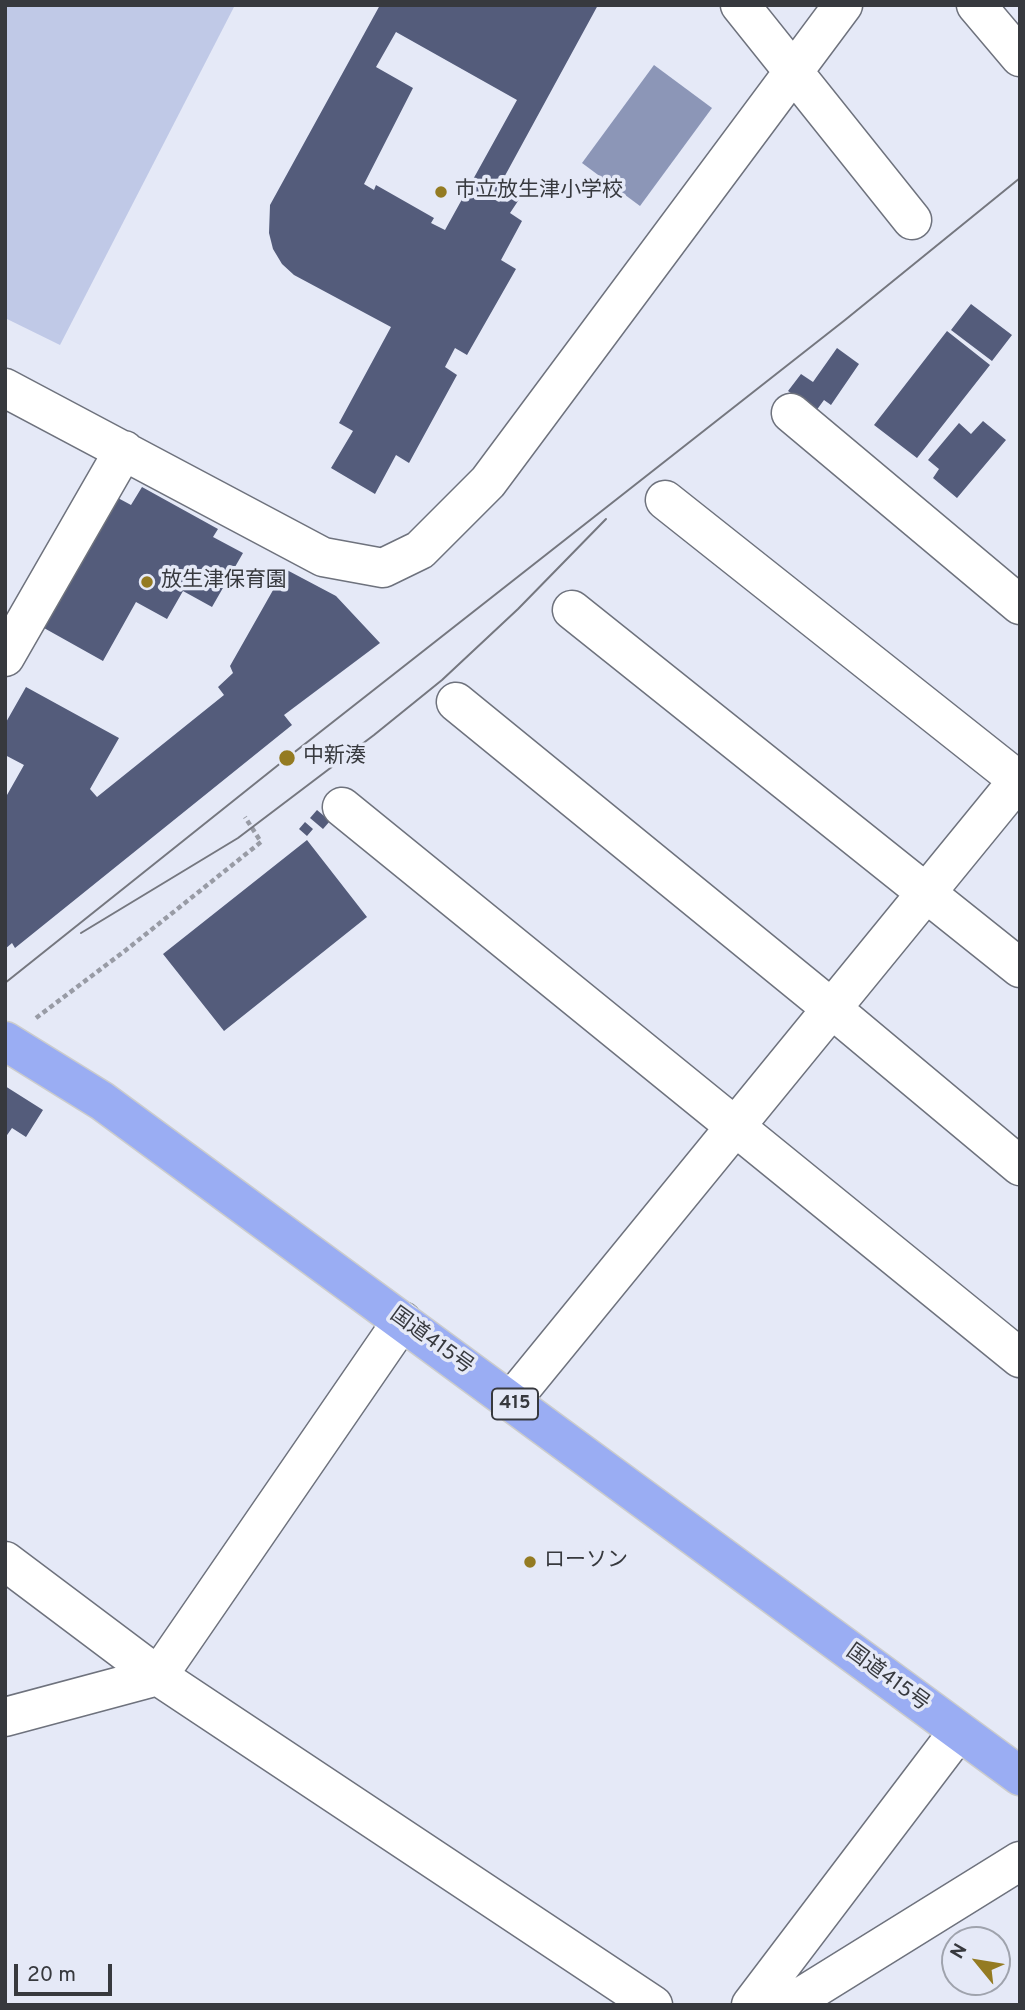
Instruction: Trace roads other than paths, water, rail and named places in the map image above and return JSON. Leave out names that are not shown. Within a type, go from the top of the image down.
[{"type":"highway","name":"国道415号","points":[[16,1033],[102,1101],[1020,1776]]},
{"type":"street","points":[[740,5],[912,220]]},
{"type":"street","points":[[5,388],[323,557],[383,568],[420,550],[488,482],[843,5]]},
{"type":"street","points":[[976,5],[1020,57]]},
{"type":"street","points":[[791,413],[1020,605]]},
{"type":"street","points":[[5,657],[124,450]]},
{"type":"street","points":[[511,1401],[1019,779],[665,500]]},
{"type":"street","points":[[572,610],[1020,968]]},
{"type":"street","points":[[456,702],[1020,1166]]},
{"type":"street","points":[[342,807],[1020,1358]]},
{"type":"street","points":[[5,1717],[158,1676],[402,1321]]},
{"type":"street","points":[[5,1560],[158,1676],[653,2005]]},
{"type":"street","points":[[751,2005],[958,1732]]},
{"type":"street","points":[[788,2005],[1020,1861]]},
{"type":"tram line","points":[[5,983],[845,320],[1020,178]]},
{"type":"tram line","points":[[81,933],[238,838],[374,735],[442,680],[518,609],[606,519]]},
{"type":"place","name":"市立放生津小学校","points":[[441,192]]},
{"type":"place","name":"放生津保育園","points":[[147,582]]},
{"type":"place","name":"中新湊","points":[[287,758]]},
{"type":"place","name":"ローソン","points":[[530,1562]]}]
